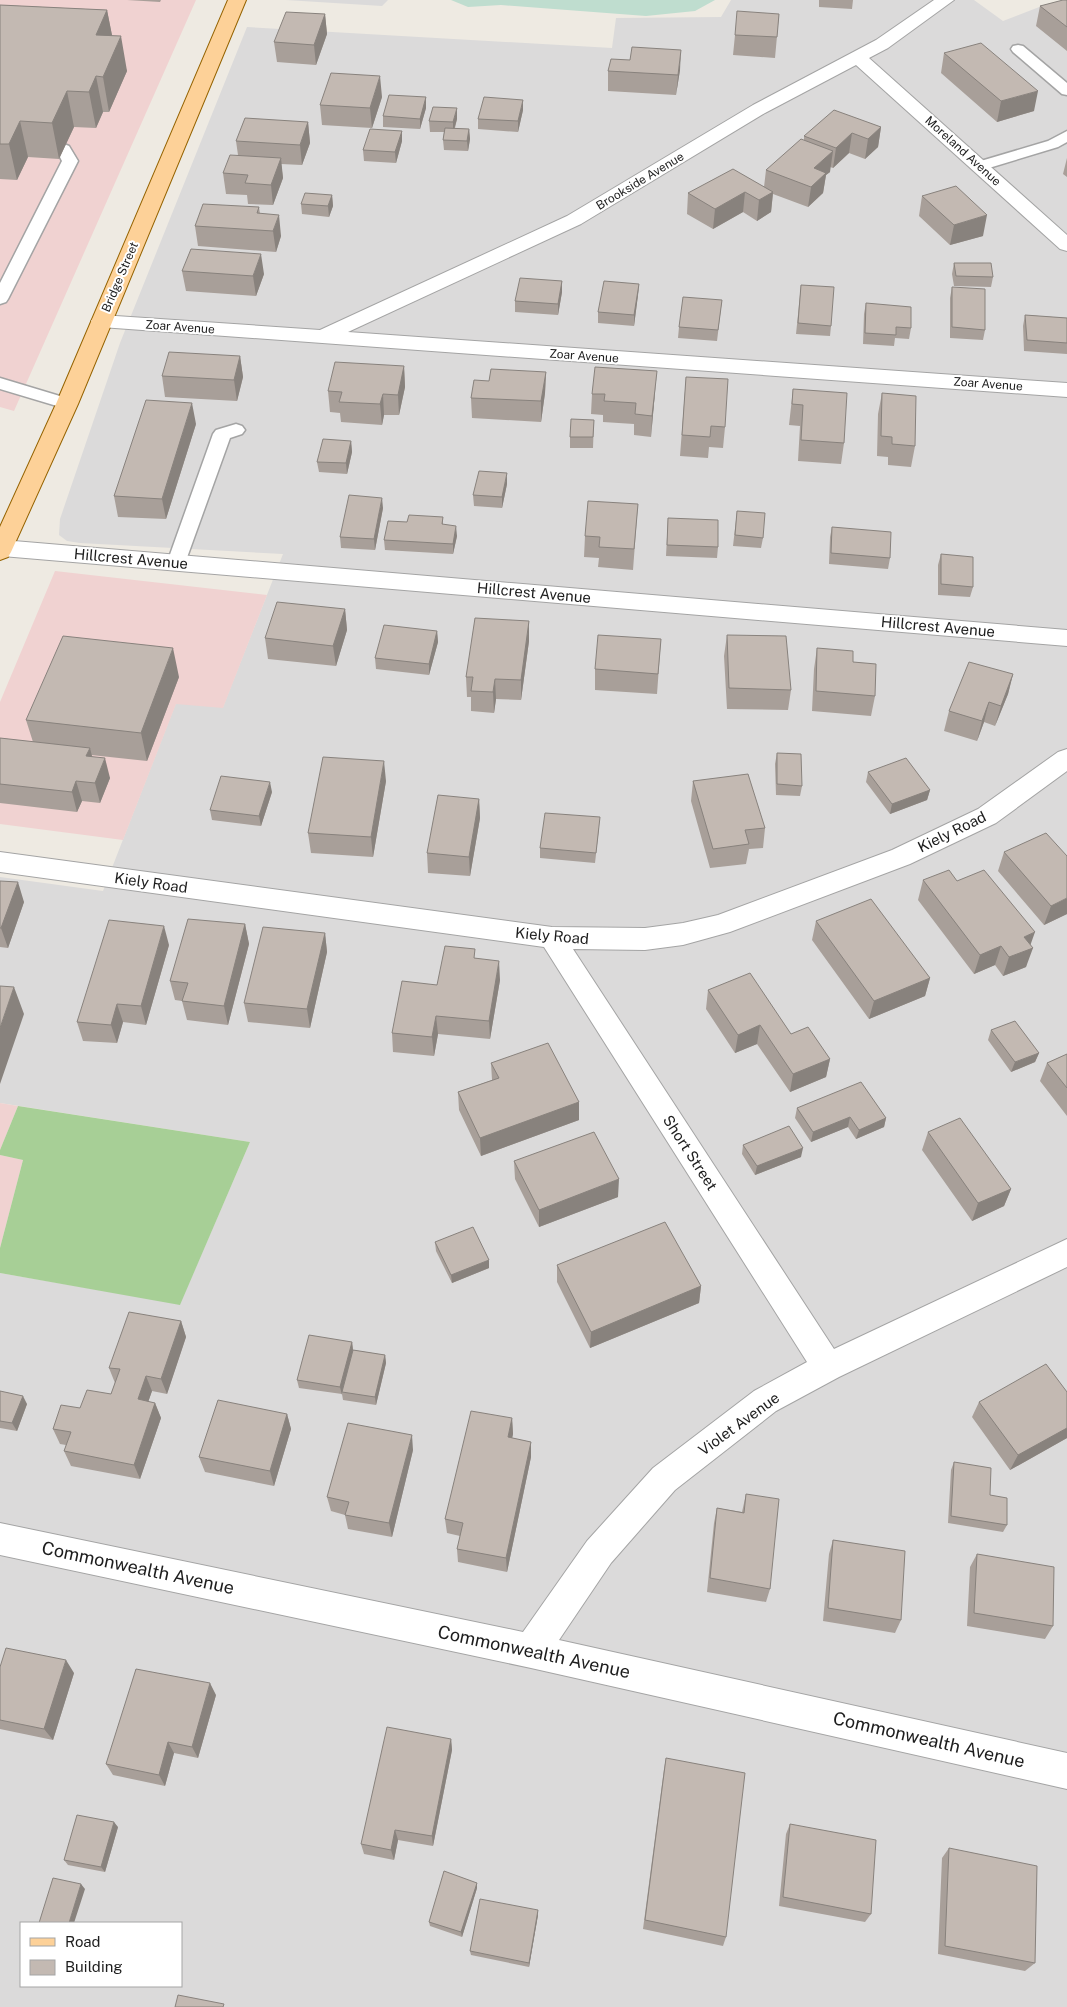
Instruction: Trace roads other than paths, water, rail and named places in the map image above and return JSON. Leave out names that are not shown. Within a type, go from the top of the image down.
[{"type":"main road","name":"Bridge Street","points":[[1,550],[67,404],[237,0]]},
{"type":"street","name":"Brookside Avenue","points":[[321,337],[574,220],[759,109],[859,58],[945,0]]},
{"type":"street","name":"Moreland Avenue","points":[[859,58],[1067,245]]},
{"type":"street","name":"Zoar Avenue","points":[[101,321],[1067,390]]},
{"type":"street","name":"Hillcrest Avenue","points":[[1,550],[1067,638]]},
{"type":"street","name":"Kiely Road","points":[[0,862],[552,938],[645,939],[683,934],[721,925],[901,857],[987,816],[1067,758]]},
{"type":"street","name":"Short Street","points":[[552,938],[828,1367]]},
{"type":"street","name":"Violet Avenue","points":[[531,1651],[599,1552],[664,1479],[766,1401],[828,1367],[1067,1252]]},
{"type":"street","name":"Commonwealth Avenue","points":[[0,1539],[531,1651],[1067,1770]]},
{"type":"lane","points":[[1018,49],[1067,91]]},
{"type":"lane","points":[[979,166],[1053,144],[1067,136]]},
{"type":"lane","points":[[0,298],[70,161],[64,149]]},
{"type":"lane","points":[[0,383],[67,404]]},
{"type":"lane","points":[[176,563],[222,434],[236,430]]}]
